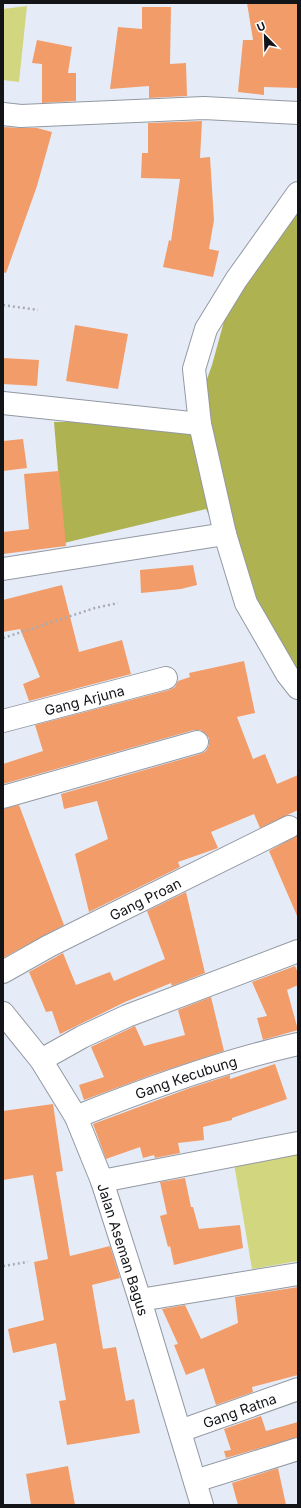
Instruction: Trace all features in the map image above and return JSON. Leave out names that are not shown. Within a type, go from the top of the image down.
[{"type":"street","points":[[3,114],[21,116],[204,108],[298,113]]},
{"type":"street","points":[[298,193],[236,280],[206,329],[194,369],[200,424],[224,534],[246,603],[287,674],[298,688]]},
{"type":"street","points":[[3,403],[200,424]]},
{"type":"street","points":[[3,569],[224,534]]},
{"type":"street","name":"Gang Arjuna","points":[[3,722],[166,678]]},
{"type":"street","points":[[3,797],[197,742]]},
{"type":"street","name":"Gang Proan","points":[[3,972],[49,946],[289,827]]},
{"type":"street","points":[[41,1060],[82,1036],[127,1016],[298,952]]},
{"type":"street","name":"Jalan Aseman Bagus","points":[[3,1013],[41,1060],[76,1117],[102,1181],[140,1300],[202,1505]]},
{"type":"street","name":"Gang Kecubung","points":[[76,1117],[158,1085],[271,1050],[298,1044]]},
{"type":"street","points":[[102,1181],[298,1143]]},
{"type":"street","points":[[140,1300],[298,1274]]},
{"type":"street","name":"Gang Ratna","points":[[180,1431],[298,1389]]},
{"type":"street","points":[[195,1481],[298,1449]]},
{"type":"path","points":[[3,305],[38,310]]},
{"type":"path","points":[[3,638],[95,608],[118,603]]},
{"type":"path","points":[[3,1266],[28,1262]]},
{"type":"green space","points":[[27,6],[19,82],[3,80],[3,9]]},
{"type":"green space","points":[[298,200],[298,670],[274,658],[206,509],[64,543],[54,422],[192,421],[212,365],[234,285]]},
{"type":"green space","points":[[298,1147],[298,1261],[252,1269],[233,1158]]},
{"type":"building","points":[[247,3],[298,3],[298,88],[264,87],[264,95],[238,92],[243,40],[253,40]]},
{"type":"building","points":[[142,7],[171,7],[170,64],[186,63],[187,96],[149,98],[149,86],[110,89],[118,27],[142,29]]},
{"type":"building","points":[[37,40],[72,47],[68,73],[76,73],[76,101],[42,103],[42,64],[32,63]]},
{"type":"building","points":[[202,121],[200,158],[210,157],[214,220],[209,249],[219,251],[213,277],[163,267],[169,240],[171,241],[180,179],[141,178],[142,153],[148,153],[148,123]]},
{"type":"building","points":[[3,127],[37,128],[52,132],[37,186],[6,273],[3,272]]},
{"type":"building","points":[[75,325],[128,334],[118,389],[66,381]]},
{"type":"building","points":[[3,358],[39,360],[37,386],[3,384]]},
{"type":"building","points":[[23,439],[27,468],[3,471],[3,441]]},
{"type":"building","points":[[59,471],[66,546],[3,554],[3,532],[29,529],[24,474]]},
{"type":"building","points":[[193,565],[197,585],[181,589],[141,593],[140,570]]},
{"type":"building","points":[[62,585],[79,652],[122,640],[131,674],[29,701],[23,684],[40,677],[20,629],[3,632],[3,600]]},
{"type":"building","points":[[244,661],[255,713],[237,717],[253,759],[265,754],[277,784],[298,775],[298,810],[260,828],[254,814],[211,832],[218,848],[178,862],[180,867],[89,912],[75,854],[108,839],[97,801],[64,809],[61,794],[200,754],[206,751],[209,745],[209,738],[200,730],[194,730],[3,784],[3,764],[43,751],[35,725],[169,690],[175,687],[178,681],[190,677],[189,673]]},
{"type":"building","points":[[19,805],[64,925],[3,958],[3,809]]},
{"type":"building","points":[[298,835],[298,918],[269,851]]},
{"type":"building","points":[[186,892],[205,973],[172,986],[171,983],[125,1002],[60,1034],[52,1011],[46,1012],[29,972],[63,953],[76,985],[110,972],[114,981],[165,959],[147,911]]},
{"type":"building","points":[[295,966],[298,973],[298,985],[287,990],[298,1030],[263,1040],[257,1018],[267,1016],[252,982]]},
{"type":"building","points":[[211,997],[224,1051],[154,1074],[84,1100],[79,1085],[104,1077],[91,1047],[135,1026],[144,1046],[185,1035],[178,1010]]},
{"type":"building","points":[[275,1064],[287,1099],[232,1118],[232,1120],[203,1127],[204,1140],[178,1143],[180,1153],[155,1158],[154,1155],[143,1158],[140,1147],[106,1159],[93,1124],[190,1088],[230,1075],[230,1079]]},
{"type":"building","points":[[53,1104],[63,1171],[56,1172],[70,1256],[110,1246],[120,1278],[92,1285],[103,1349],[116,1347],[126,1401],[134,1399],[140,1433],[67,1445],[59,1401],[66,1400],[56,1343],[13,1353],[8,1329],[44,1320],[34,1262],[48,1259],[33,1175],[3,1180],[3,1111]]},
{"type":"building","points":[[185,1178],[191,1207],[193,1207],[199,1229],[240,1225],[243,1248],[174,1265],[170,1246],[168,1247],[160,1216],[167,1214],[160,1182]]},
{"type":"building","points":[[298,1287],[298,1375],[252,1387],[253,1392],[216,1405],[204,1368],[186,1375],[174,1345],[178,1344],[162,1309],[185,1305],[201,1339],[238,1323],[235,1297]]},
{"type":"building","points":[[261,1416],[266,1431],[298,1422],[298,1437],[226,1458],[224,1451],[231,1450],[224,1429]]},
{"type":"building","points":[[68,1466],[75,1505],[31,1505],[26,1474]]},
{"type":"building","points":[[278,1468],[286,1505],[238,1505],[232,1483]]}]
